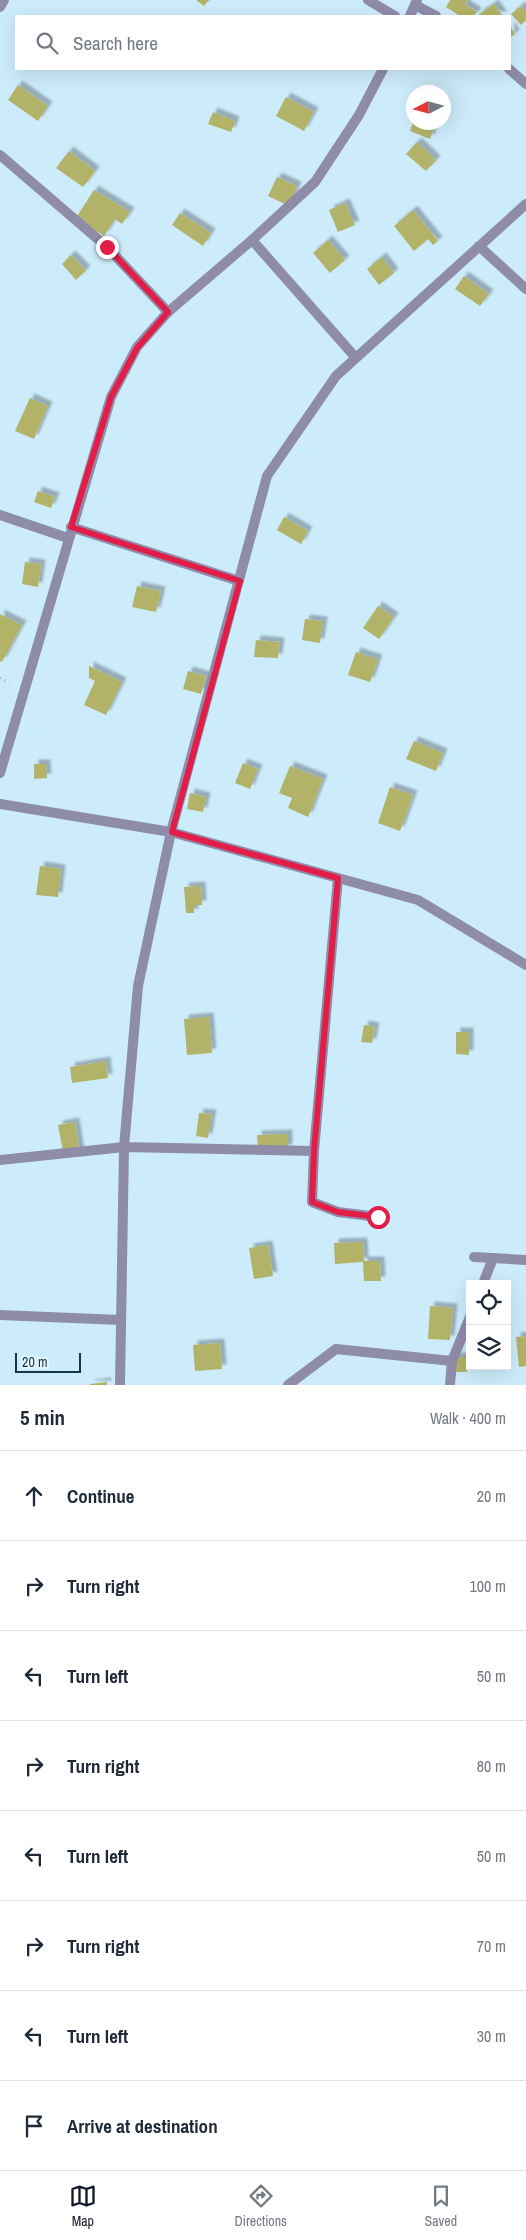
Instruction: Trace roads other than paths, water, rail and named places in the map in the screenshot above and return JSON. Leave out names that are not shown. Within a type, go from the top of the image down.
[{"type":"street","points":[[0,7],[4,0]]},
{"type":"street","points":[[368,0],[393,15]]},
{"type":"street","points":[[410,15],[416,2],[435,15]]},
{"type":"street","points":[[0,773],[71,527],[111,397],[137,348],[168,312],[252,240],[315,182],[359,115],[382,70]]},
{"type":"street","points":[[510,70],[526,84]]},
{"type":"street","points":[[0,155],[107,247],[168,312]]},
{"type":"street","points":[[120,1385],[124,1147],[138,986],[172,832],[268,476],[336,376],[526,204]]},
{"type":"street","points":[[252,240],[356,358]]},
{"type":"street","points":[[479,246],[526,289]]},
{"type":"street","points":[[0,515],[68,538]]},
{"type":"street","points":[[71,527],[240,581]]},
{"type":"street","points":[[0,804],[172,832],[418,900],[526,966]]},
{"type":"street","points":[[338,878],[314,1151],[312,1202],[338,1212],[378,1217]]},
{"type":"street","points":[[0,1160],[124,1147],[314,1151]]},
{"type":"street","points":[[474,1257],[526,1260]]},
{"type":"street","points":[[485,1280],[494,1258]]},
{"type":"street","points":[[0,1315],[121,1320]]},
{"type":"street","points":[[450,1385],[452,1361],[467,1325]]},
{"type":"street","points":[[288,1385],[336,1349],[452,1361]]}]
